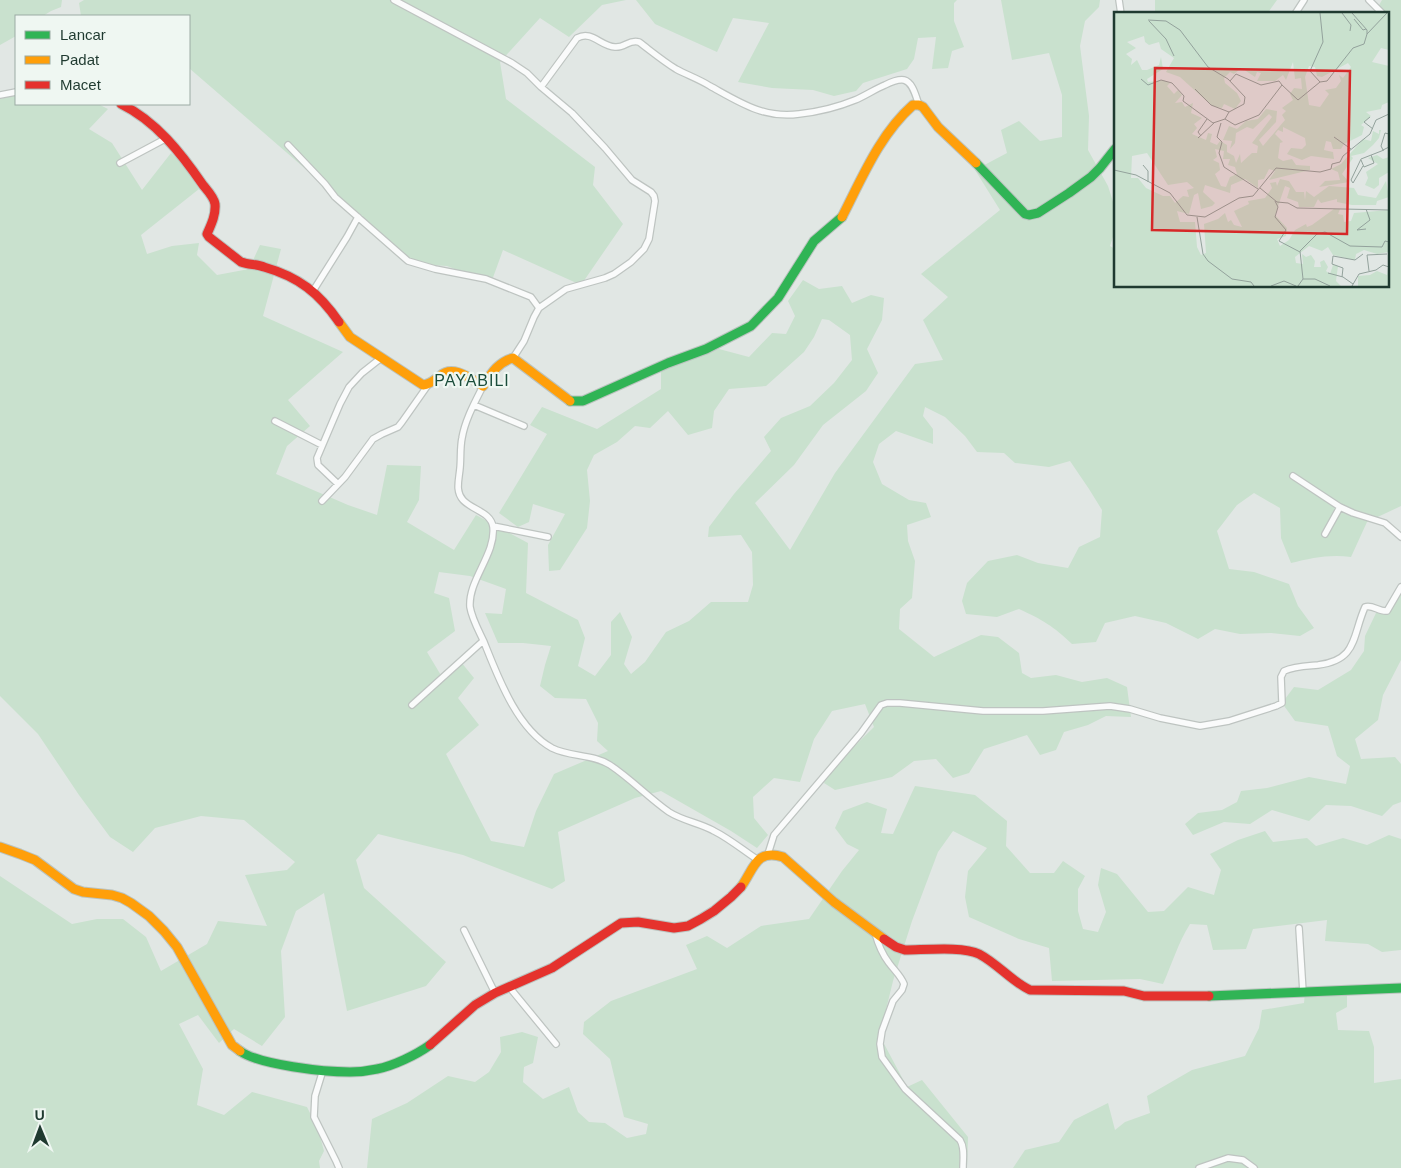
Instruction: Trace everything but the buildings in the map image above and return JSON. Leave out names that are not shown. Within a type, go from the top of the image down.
[{"type":"street","points":[[394,0],[512,62],[527,73],[572,113],[632,180],[651,192],[656,201],[649,239],[644,249],[622,269],[605,278],[566,289],[540,308],[524,341],[513,358]]},
{"type":"street","points":[[1296,12],[1304,0]]},
{"type":"street","points":[[1369,0],[1381,12]]},
{"type":"street","points":[[541,87],[577,38],[582,35],[615,47],[620,47],[631,41],[639,42],[674,68],[709,85],[741,104],[765,112],[788,115],[823,109],[856,100],[897,80],[904,80],[910,83],[919,105]]},
{"type":"street","points":[[0,95],[15,92]]},
{"type":"street","points":[[123,105],[152,124],[187,162],[214,200],[215,214],[208,234],[209,237],[241,262],[278,271],[313,291],[336,317],[350,337],[423,385],[428,385]]},
{"type":"street","points":[[758,860],[715,831],[682,820],[610,766],[600,761],[560,752],[541,740],[530,729],[511,702],[471,611],[473,586],[488,550],[493,534],[493,526],[485,514],[462,499],[458,489],[462,438],[483,386],[501,362],[513,358],[569,401],[583,401],[668,362],[706,349],[751,326],[778,298],[814,241],[836,224],[844,214],[871,160],[895,123],[913,105],[923,107],[938,127],[983,170],[1012,202],[1025,214],[1029,215],[1038,213],[1090,177],[1105,163],[1114,150]]},
{"type":"street","points":[[120,163],[165,139]]},
{"type":"street","points":[[288,145],[335,197],[411,263],[486,279],[531,297],[540,308]]},
{"type":"street","points":[[313,291],[358,217]]},
{"type":"street","points":[[338,484],[318,465],[317,458],[349,387],[362,373],[381,358]]},
{"type":"street","points":[[322,500],[345,477],[373,440],[398,427],[428,385],[445,372],[454,372],[483,386]]},
{"type":"street","points":[[474,405],[524,426]]},
{"type":"street","points":[[275,421],[322,445]]},
{"type":"street","points":[[1293,476],[1340,507],[1353,513],[1381,520],[1401,537]]},
{"type":"street","points":[[1325,534],[1340,507]]},
{"type":"street","points":[[493,526],[548,537]]},
{"type":"street","points":[[768,854],[774,835],[884,704],[900,703],[983,712],[1043,711],[1110,706],[1130,709],[1189,724],[1209,725],[1229,721],[1282,703],[1281,677],[1284,671],[1334,662],[1344,654],[1352,643],[1357,634],[1365,607],[1369,606],[1387,611],[1401,587]]},
{"type":"street","points":[[412,705],[483,641]]},
{"type":"street","points":[[0,847],[38,862],[74,889],[109,894],[121,898],[156,922],[177,947],[232,1045],[239,1052],[273,1063],[322,1070],[350,1072],[377,1069],[411,1057],[433,1043],[474,1005],[495,993],[552,968],[626,922],[634,921],[667,928],[694,923],[707,916],[736,893],[748,879],[758,860],[768,854],[777,854],[783,857],[834,902],[874,933],[900,949],[963,950],[977,953],[1018,984],[1030,990],[1124,991],[1144,996],[1197,997],[1401,988]]},
{"type":"street","points":[[1299,928],[1303,992]]},
{"type":"street","points":[[464,930],[495,993]]},
{"type":"street","points":[[874,933],[880,949],[903,979],[904,984],[902,990],[892,1001],[882,1031],[880,1044],[882,1057],[905,1089],[960,1140],[964,1151],[963,1168]]},
{"type":"street","points":[[510,988],[556,1044]]},
{"type":"street","points":[[322,1070],[315,1096],[314,1117],[339,1168]]},
{"type":"street","points":[[1199,1168],[1228,1158],[1244,1160],[1254,1168]]},
{"type":"green space","points":[[0,0],[62,0],[61,7],[45,15],[15,15],[15,37],[0,45]]},
{"type":"green space","points":[[84,0],[626,0],[602,5],[569,37],[540,18],[500,62],[506,99],[595,167],[593,185],[623,224],[581,285],[503,250],[491,283],[447,266],[415,264],[190,69],[190,15],[81,15],[79,3]]},
{"type":"green space","points":[[636,0],[957,0],[954,3],[954,21],[964,47],[952,51],[948,68],[932,69],[936,37],[918,38],[914,59],[907,69],[863,83],[856,91],[834,96],[813,90],[772,88],[738,82],[769,23],[733,18],[717,52],[655,24]]},
{"type":"green space","points":[[1001,0],[1100,0],[1099,7],[1085,21],[1080,46],[1089,116],[1088,150],[1108,186],[1114,205],[1114,234],[1110,246],[1114,248],[1114,288],[1388,288],[1388,12],[1375,12],[1382,0],[1401,0],[1401,506],[1367,522],[1351,557],[1321,557],[1291,563],[1281,538],[1280,508],[1254,493],[1237,505],[1217,531],[1229,569],[1254,572],[1289,584],[1298,606],[1314,628],[1300,636],[1271,633],[1240,634],[1215,629],[1198,639],[1166,623],[1135,616],[1105,623],[1096,642],[1072,644],[1047,624],[1019,609],[997,617],[966,614],[962,601],[967,583],[988,561],[1017,555],[1038,563],[1068,568],[1079,547],[1100,537],[1102,510],[1070,461],[1049,467],[1015,463],[1004,453],[977,452],[965,436],[945,417],[925,407],[923,416],[933,429],[933,444],[896,431],[879,444],[873,462],[882,484],[909,500],[926,503],[931,517],[907,525],[908,541],[915,561],[912,598],[900,609],[899,629],[934,657],[981,635],[998,637],[1019,653],[1022,673],[1031,678],[1056,675],[1082,682],[1107,678],[1127,687],[1131,717],[1106,716],[1088,725],[1064,732],[1056,750],[1040,755],[1027,735],[984,749],[969,773],[953,778],[936,759],[914,761],[892,777],[835,790],[824,783],[832,768],[874,727],[865,704],[832,711],[814,739],[800,782],[774,778],[753,797],[754,818],[768,835],[757,848],[661,791],[635,798],[558,832],[565,881],[552,889],[463,855],[378,834],[356,860],[364,888],[446,962],[426,986],[347,1011],[324,893],[296,911],[281,951],[285,1017],[262,1046],[234,1029],[219,1043],[198,1015],[179,1024],[203,1069],[197,1105],[224,1115],[252,1092],[307,1107],[318,1129],[324,1151],[319,1161],[320,1168],[0,1168],[0,876],[72,924],[97,919],[123,919],[146,937],[161,971],[207,944],[218,921],[267,926],[245,875],[287,870],[295,862],[244,820],[201,816],[155,828],[133,852],[110,837],[38,734],[0,696],[0,99],[15,95],[15,105],[100,105],[108,109],[89,129],[112,143],[142,190],[171,153],[183,164],[199,189],[141,235],[147,254],[172,246],[199,243],[197,255],[217,275],[249,269],[260,245],[281,249],[263,316],[343,352],[288,400],[310,426],[287,446],[276,474],[348,505],[377,515],[387,465],[421,466],[419,500],[407,522],[454,550],[476,515],[528,543],[526,593],[578,620],[585,638],[578,666],[595,676],[611,655],[611,622],[620,612],[632,637],[624,664],[631,674],[645,662],[666,632],[689,621],[711,602],[748,602],[753,585],[752,552],[741,535],[708,537],[709,527],[771,451],[764,437],[781,418],[810,406],[834,383],[852,360],[850,335],[829,320],[822,319],[814,337],[804,352],[766,386],[729,389],[714,411],[712,428],[688,435],[668,411],[650,428],[635,426],[617,442],[594,455],[587,470],[590,501],[587,528],[560,570],[549,571],[548,545],[565,514],[533,504],[529,522],[518,527],[499,513],[547,434],[530,425],[542,407],[597,429],[661,389],[661,369],[719,349],[749,357],[772,333],[786,334],[795,316],[788,301],[803,280],[819,289],[842,286],[852,303],[871,295],[884,298],[882,320],[867,349],[878,373],[866,391],[823,425],[794,465],[755,503],[790,550],[835,473],[915,364],[943,360],[923,320],[948,297],[921,274],[1000,210],[975,170],[1007,153],[1001,130],[1019,121],[1040,141],[1062,137],[1062,95],[1049,53],[1012,60]],"holes":[[[439,572],[470,576],[506,589],[502,614],[485,613],[498,643],[551,646],[540,686],[555,698],[586,699],[598,723],[597,741],[608,751],[554,774],[536,811],[524,847],[491,841],[446,754],[479,725],[458,698],[474,678],[461,662],[442,677],[427,652],[455,631],[449,598],[434,593]]]},
{"type":"green space","points":[[1155,0],[1277,0],[1268,12],[1155,12]]},
{"type":"green space","points":[[1401,594],[1401,660],[1383,695],[1378,720],[1355,739],[1361,759],[1395,757],[1401,764],[1401,802],[1393,805],[1382,816],[1351,806],[1326,805],[1309,821],[1272,810],[1250,824],[1224,822],[1193,835],[1185,824],[1198,813],[1222,810],[1237,802],[1241,791],[1267,788],[1309,777],[1346,784],[1350,766],[1337,756],[1328,726],[1295,721],[1282,703],[1294,687],[1318,690],[1351,670],[1364,651],[1365,636],[1376,613],[1388,611]]},
{"type":"green space","points":[[915,786],[975,795],[1007,821],[1006,846],[1030,873],[1054,873],[1063,861],[1085,876],[1078,889],[1078,911],[1083,929],[1098,932],[1106,912],[1098,885],[1101,868],[1117,874],[1148,912],[1164,911],[1188,887],[1214,895],[1221,870],[1210,854],[1238,840],[1265,831],[1273,842],[1307,838],[1316,846],[1343,838],[1367,845],[1389,835],[1401,839],[1401,950],[1382,952],[1368,944],[1325,941],[1327,920],[1253,929],[1246,949],[1213,950],[1207,925],[1190,924],[1163,984],[1140,979],[1052,981],[1049,948],[1019,939],[969,917],[965,897],[968,871],[987,848],[953,831],[938,852],[912,921],[893,981],[882,1026],[882,1040],[907,1087],[922,1080],[968,1137],[967,1168],[367,1168],[372,1119],[407,1103],[448,1076],[475,1082],[489,1072],[501,1052],[500,1037],[522,1032],[538,1037],[533,1063],[524,1067],[523,1082],[543,1099],[569,1087],[578,1112],[589,1122],[605,1123],[627,1138],[646,1134],[648,1124],[624,1117],[610,1059],[583,1034],[584,1022],[611,1001],[697,969],[686,945],[707,936],[727,948],[761,926],[809,919],[859,850],[847,844],[835,828],[843,811],[867,802],[887,809],[881,833],[893,834]]},
{"type":"green space","points":[[1347,990],[1347,1007],[1336,1013],[1338,1030],[1369,1031],[1374,1047],[1374,1083],[1401,1079],[1401,1168],[1013,1168],[1025,1150],[1059,1142],[1074,1120],[1108,1103],[1115,1130],[1125,1122],[1150,1113],[1147,1096],[1192,1070],[1245,1056],[1259,1028],[1262,1010],[1304,1003],[1305,992]]},
{"type":"traffic: fast","points":[[976,163],[1025,214],[1029,215],[1038,213],[1091,177],[1114,150]]},
{"type":"traffic: fast","points":[[570,401],[583,401],[668,363],[706,349],[751,326],[778,298],[814,241],[842,217]]},
{"type":"traffic: fast","points":[[1209,996],[1401,988]]},
{"type":"traffic: fast","points":[[240,1051],[249,1056],[277,1064],[309,1069],[353,1072],[374,1070],[390,1065],[430,1045]]},
{"type":"traffic: slow","points":[[842,217],[881,143],[913,105],[923,107],[938,127],[976,163]]},
{"type":"traffic: slow","points":[[339,322],[350,337],[423,385],[430,383],[445,373],[456,372],[483,386],[499,365],[513,358],[570,401]]},
{"type":"traffic: slow","points":[[0,847],[35,860],[74,889],[122,898],[149,916],[177,947],[232,1045],[240,1051]]},
{"type":"traffic: slow","points":[[741,887],[761,858],[767,855],[783,857],[834,902],[884,939]]},
{"type":"traffic: jam","points":[[123,105],[145,119],[167,139],[212,196],[215,212],[207,234],[209,237],[241,262],[261,266],[298,281],[316,294],[339,322]]},
{"type":"traffic: jam","points":[[430,1045],[475,1005],[495,993],[552,968],[621,923],[638,922],[674,928],[688,926],[714,911],[741,887]]},
{"type":"traffic: jam","points":[[884,939],[896,947],[905,950],[954,949],[979,954],[1030,990],[1124,991],[1144,996],[1209,996]]},
{"type":"district","name":"PAYABILI","points":[[472,380]]}]
